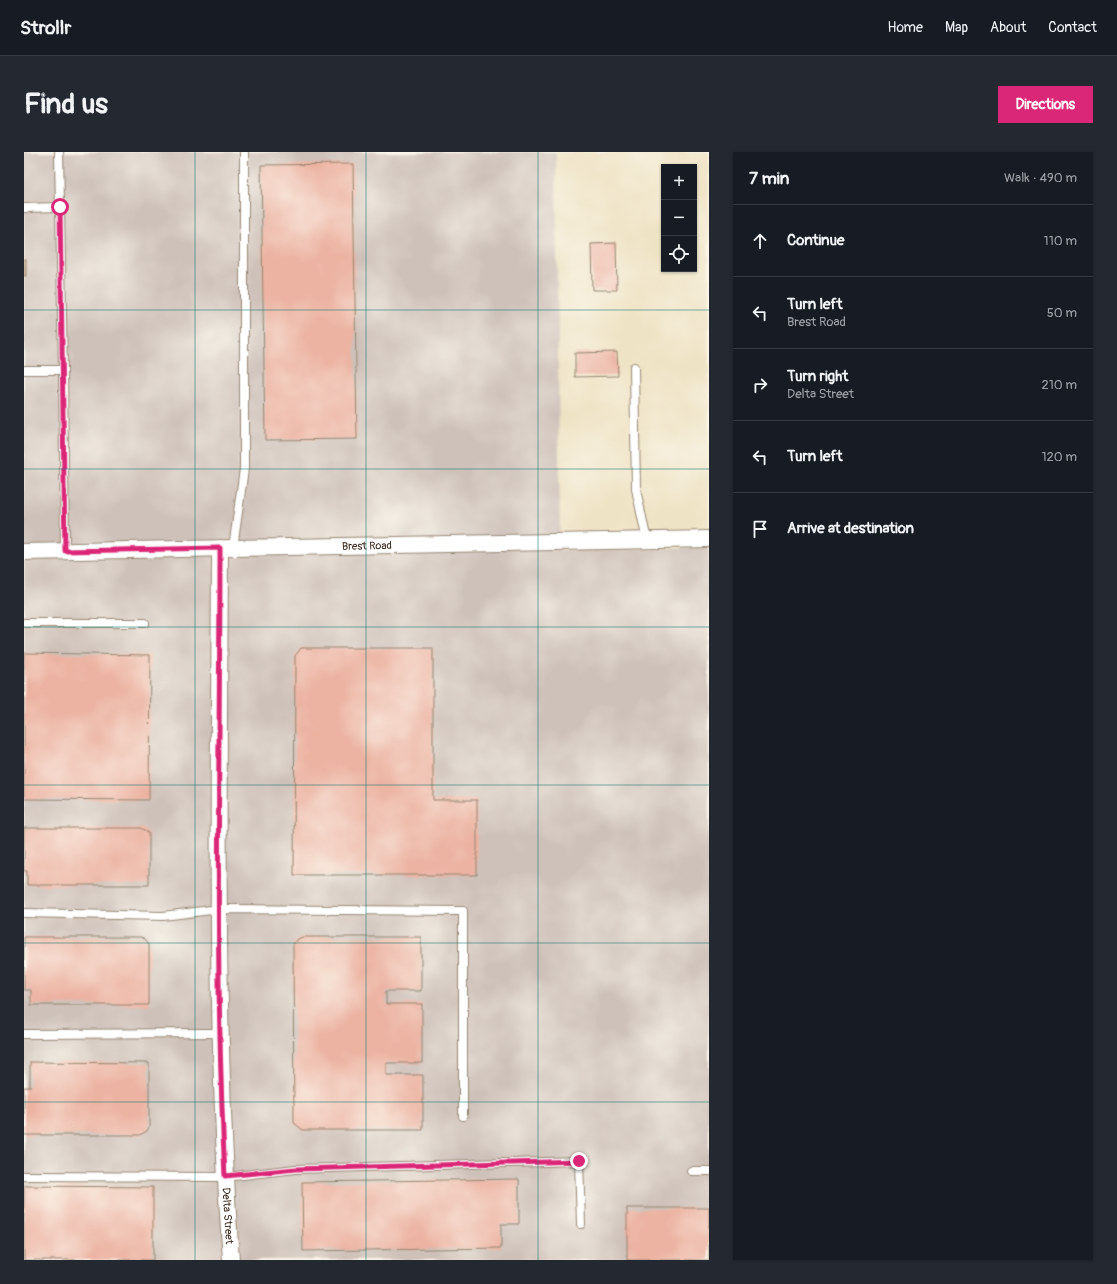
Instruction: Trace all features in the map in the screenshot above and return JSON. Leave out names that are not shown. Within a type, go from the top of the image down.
[{"type":"street","name":"Brest Road","points":[[24,552],[709,539]]},
{"type":"street","name":"Delta Street","points":[[227,548],[219,909],[225,1176],[231,1260]]},
{"type":"lane","points":[[60,152],[65,551]]},
{"type":"lane","points":[[227,548],[244,469],[244,152]]},
{"type":"lane","points":[[24,208],[60,207]]},
{"type":"lane","points":[[634,367],[636,489],[646,541]]},
{"type":"lane","points":[[24,370],[63,370]]},
{"type":"lane","points":[[24,623],[145,623]]},
{"type":"lane","points":[[24,913],[163,916],[219,909],[463,911],[463,1116]]},
{"type":"lane","points":[[24,1034],[221,1033]]},
{"type":"lane","points":[[24,1176],[225,1176],[296,1169],[579,1161],[581,1224]]},
{"type":"lane","points":[[691,1171],[709,1171]]},
{"type":"shaded area","points":[[24,152],[556,152],[560,550],[709,547],[709,1260],[24,1260]]},
{"type":"building","points":[[353,164],[357,439],[265,440],[261,165]]},
{"type":"building","points":[[616,243],[617,290],[592,290],[591,244]]},
{"type":"building","points":[[24,259],[26,259],[26,276],[24,276]]},
{"type":"building","points":[[617,352],[618,376],[575,377],[575,353]]},
{"type":"building","points":[[301,648],[433,648],[433,800],[477,800],[477,875],[294,875],[295,656]]},
{"type":"building","points":[[24,653],[150,655],[149,800],[24,799]]},
{"type":"building","points":[[24,828],[141,828],[149,833],[149,885],[27,885],[27,871],[24,871]]},
{"type":"building","points":[[24,937],[141,937],[145,939],[149,944],[149,1005],[31,1005],[31,990],[24,990]]},
{"type":"building","points":[[302,937],[421,937],[421,991],[386,991],[386,1004],[422,1004],[422,1063],[386,1063],[386,1075],[423,1075],[423,1130],[303,1130],[294,1123],[293,944],[296,940]]},
{"type":"building","points":[[30,1062],[149,1063],[149,1127],[147,1131],[140,1135],[24,1135],[24,1087],[30,1087]]},
{"type":"building","points":[[519,1179],[519,1224],[501,1224],[501,1248],[303,1251],[302,1182]]},
{"type":"building","points":[[24,1186],[153,1187],[153,1260],[24,1260]]},
{"type":"building","points":[[627,1208],[709,1208],[709,1260],[627,1260]]},
{"type":"route","points":[[60,207],[65,551],[220,548],[219,909],[222,1127],[225,1176],[296,1169],[579,1161]]}]
